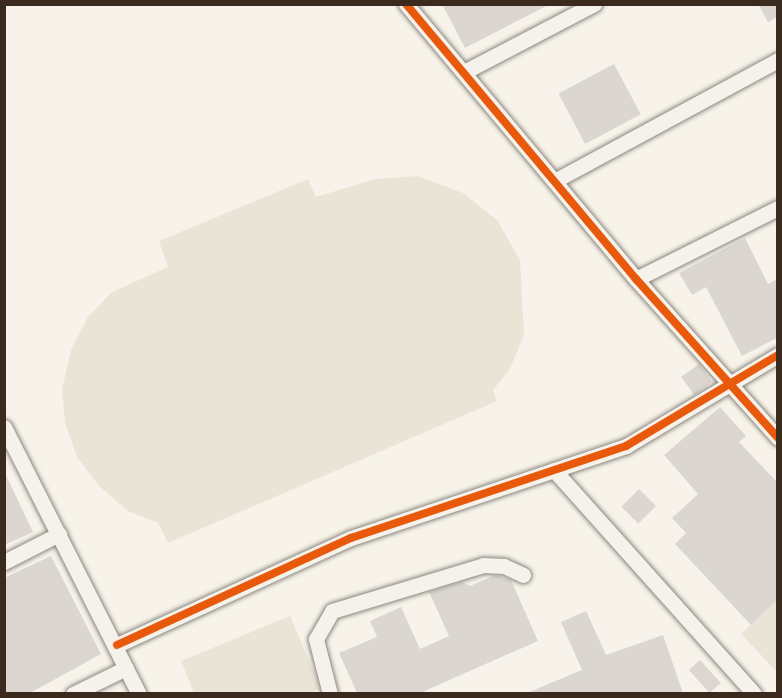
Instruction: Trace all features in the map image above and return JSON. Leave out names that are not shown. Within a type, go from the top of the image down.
[{"type":"street","points":[[406,4],[556,180],[636,279],[777,438]]},
{"type":"street","points":[[464,72],[594,4]]},
{"type":"street","points":[[556,180],[777,60]]},
{"type":"street","points":[[636,279],[777,208]]},
{"type":"street","points":[[117,645],[351,538],[626,446],[728,381],[777,356]]},
{"type":"street","points":[[4,426],[117,645],[139,693]]},
{"type":"street","points":[[554,470],[754,693]]},
{"type":"street","points":[[4,562],[59,534]]},
{"type":"street","points":[[330,693],[316,639],[332,611],[483,565],[504,566],[523,575]]},
{"type":"street","points":[[73,693],[126,668]]},
{"type":"shaded area","points":[[418,176],[463,193],[497,220],[520,260],[524,335],[510,369],[493,390],[497,401],[168,543],[158,523],[128,511],[99,486],[77,457],[65,423],[62,389],[71,350],[88,317],[112,292],[168,267],[159,241],[308,179],[316,197],[375,179]]},
{"type":"shaded area","points":[[777,600],[777,672],[741,634]]},
{"type":"shaded area","points":[[290,616],[321,688],[307,694],[194,693],[181,661]]},
{"type":"building","points":[[442,4],[550,4],[465,48]]},
{"type":"building","points":[[758,4],[777,4],[777,17],[768,22]]},
{"type":"building","points":[[614,64],[641,114],[585,144],[558,94]]},
{"type":"building","points":[[745,238],[768,284],[777,279],[777,338],[742,356],[706,287],[692,295],[679,273]]},
{"type":"building","points":[[699,364],[712,382],[694,395],[681,377]]},
{"type":"building","points":[[720,407],[746,436],[739,442],[777,482],[777,600],[751,625],[675,544],[686,533],[672,518],[698,494],[664,455]]},
{"type":"building","points":[[4,471],[33,532],[4,545]]},
{"type":"building","points":[[639,489],[656,506],[638,524],[621,507]]},
{"type":"building","points":[[51,556],[101,654],[30,693],[4,693],[4,578]]},
{"type":"building","points":[[495,575],[511,580],[538,641],[420,693],[357,693],[339,653],[377,637],[370,621],[401,607],[420,649],[449,636],[429,592],[462,582],[470,586]]},
{"type":"building","points":[[586,611],[606,655],[663,635],[683,693],[527,693],[582,670],[561,622]]},
{"type":"building","points":[[700,660],[721,683],[710,693],[689,670]]},
{"type":"cycle path","points":[[406,4],[636,279],[778,438]]},
{"type":"cycle path","points":[[117,645],[351,538],[626,446],[778,355]]}]
